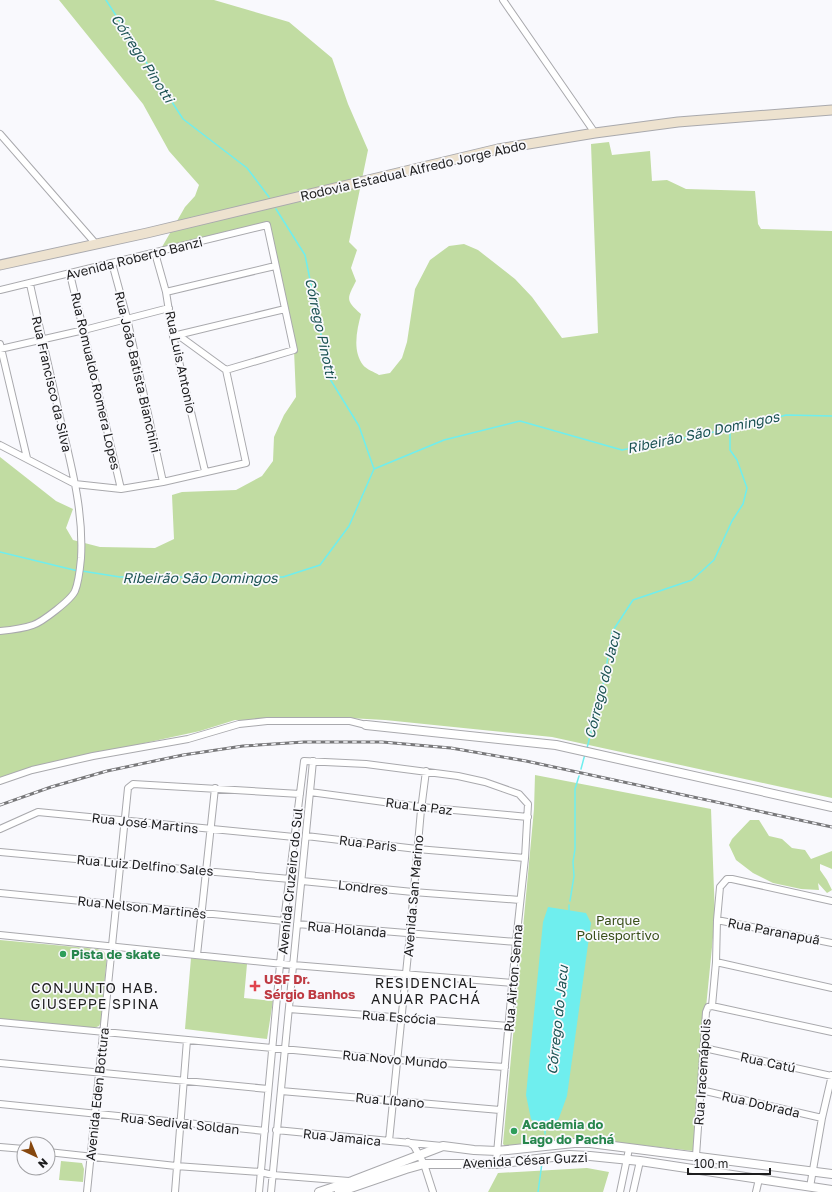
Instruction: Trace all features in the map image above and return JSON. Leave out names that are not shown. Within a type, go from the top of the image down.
[{"type":"main road","name":"Rodovia Estadual Alfredo Jorge Abdo","points":[[0,265],[162,230],[513,146],[678,122],[832,110]]},
{"type":"street","points":[[503,0],[595,133]]},
{"type":"street","points":[[0,134],[96,244]]},
{"type":"street","name":"Avenida Roberto Banzi","points":[[0,290],[30,284],[267,225],[275,266]]},
{"type":"street","name":"Rua Luis Antonio","points":[[155,253],[166,292],[205,471]]},
{"type":"street","name":"Rua João Batista Bianchini","points":[[112,263],[127,318],[163,482]]},
{"type":"street","points":[[166,292],[275,266],[294,350],[226,370]]},
{"type":"street","name":"Rua Romualdo Romera Lopes","points":[[70,274],[121,489]]},
{"type":"street","name":"Rua Francisco da Silva","points":[[0,631],[19,629],[34,625],[54,612],[72,596],[78,582],[80,568],[80,523],[75,484],[30,284]]},
{"type":"street","points":[[27,458],[0,347],[42,340],[169,308]]},
{"type":"street","points":[[176,336],[285,309]]},
{"type":"street","points":[[0,445],[75,484],[121,489],[163,482],[246,462],[226,370],[176,336]]},
{"type":"street","points":[[0,781],[32,770],[93,756],[188,739],[239,724],[267,721],[350,721],[366,724],[556,744],[832,806]]},
{"type":"street","name":"Avenida Cruzeiro do Sul","points":[[259,1192],[284,922],[304,761],[313,762],[271,1192]]},
{"type":"street","points":[[313,762],[366,764],[426,771]]},
{"type":"street","name":"Rua Airton Senna","points":[[426,771],[485,782],[519,794],[528,804],[525,858],[496,1164]]},
{"type":"street","name":"Avenida San Marino","points":[[389,1141],[398,1060],[421,807],[426,771]]},
{"type":"street","name":"Avenida Eden Bottura","points":[[87,1192],[128,788],[133,784],[215,788]]},
{"type":"street","points":[[197,955],[215,788],[300,794]]},
{"type":"street","name":"Rua La Paz","points":[[310,792],[421,807],[528,817]]},
{"type":"street","name":"Rua José Martins","points":[[0,829],[38,812],[294,837]]},
{"type":"street","name":"Rua Paris","points":[[306,836],[417,849],[525,858]]},
{"type":"street","name":"Rua Luiz Delfino Sales","points":[[0,852],[290,879]]},
{"type":"street","name":"Rua Iracemápolis","points":[[696,1156],[706,1012],[708,1006],[712,1006],[720,887],[727,879],[732,879],[832,901]]},
{"type":"street","name":"Londres","points":[[302,881],[413,892],[520,900]]},
{"type":"street","name":"Rua Nelson Martinês","points":[[0,893],[284,922]]},
{"type":"street","name":"Rua Paranapuã","points":[[717,920],[832,943]]},
{"type":"street","name":"Rua Holanda","points":[[297,924],[516,942]]},
{"type":"street","points":[[0,935],[405,975],[513,983]]},
{"type":"street","points":[[716,962],[832,988]]},
{"type":"street","points":[[712,1006],[832,1032]]},
{"type":"street","name":"Rua Escócia","points":[[289,1009],[509,1026]]},
{"type":"street","name":"Rua Novo Mundo","points":[[0,1022],[398,1060],[505,1067]]},
{"type":"street","points":[[175,1192],[187,1040]]},
{"type":"street","name":"Rua Catú","points":[[704,1048],[832,1076]]},
{"type":"street","points":[[0,1063],[268,1089]]},
{"type":"street","points":[[810,1187],[822,1118],[832,1076]]},
{"type":"street","name":"Rua Dobrada","points":[[700,1090],[822,1118]]},
{"type":"street","name":"Rua Líbano","points":[[281,1091],[500,1110]]},
{"type":"street","name":"Rua Sedival Soldan","points":[[0,1104],[265,1131]]},
{"type":"street","name":"Rua Jamaica","points":[[276,1130],[442,1146]]},
{"type":"street","points":[[408,1142],[414,1146],[424,1164],[433,1192]]},
{"type":"street","name":"Avenida César Guzzi","points":[[319,1192],[352,1181],[442,1146],[498,1151],[590,1143],[832,1174]]},
{"type":"street","points":[[0,1147],[16,1148]]},
{"type":"street","points":[[620,1192],[629,1149]]},
{"type":"street","points":[[431,1150],[427,1153],[427,1156],[434,1164]]},
{"type":"street","points":[[56,1153],[176,1166],[352,1181]]},
{"type":"street","name":"Avenida César Guzzi","points":[[339,1192],[424,1164],[496,1164],[569,1155],[640,1161],[832,1190]]},
{"type":"street","points":[[633,1192],[640,1161]]},
{"type":"street","points":[[756,1192],[759,1179]]},
{"type":"green space","points":[[59,0],[214,0],[289,22],[332,58],[348,104],[368,150],[349,242],[357,250],[351,268],[356,281],[349,299],[352,305],[361,314],[356,340],[357,353],[364,366],[379,375],[390,373],[402,358],[407,342],[415,289],[430,260],[449,246],[464,244],[478,250],[515,279],[532,297],[562,338],[598,333],[591,144],[609,142],[612,155],[650,151],[652,181],[667,180],[686,189],[755,191],[758,224],[761,229],[832,231],[832,798],[552,737],[385,720],[349,718],[235,720],[200,731],[25,769],[0,778],[0,457],[56,501],[73,509],[66,528],[73,540],[100,547],[155,548],[174,539],[172,495],[182,492],[236,490],[262,476],[273,461],[274,437],[284,415],[296,397],[294,350],[267,226],[261,223],[162,247],[185,207],[195,196],[199,185],[169,151],[143,104]]},
{"type":"green space","name":"Parque Poliesportivo","points":[[535,775],[711,809],[715,917],[698,1088],[694,1151],[585,1139],[505,1146],[503,1144],[534,809]]},
{"type":"green space","points":[[750,820],[759,820],[769,836],[782,839],[792,848],[805,850],[811,859],[832,851],[832,869],[820,864],[820,870],[832,890],[827,893],[818,883],[819,890],[801,889],[773,883],[753,873],[736,860],[729,845],[732,839]]},
{"type":"green space","points":[[0,940],[97,949],[103,951],[107,955],[101,1022],[99,1026],[94,1028],[0,1019]]},
{"type":"green space","points":[[191,958],[247,964],[244,998],[273,1001],[267,1039],[185,1029]]},
{"type":"green space","points":[[61,1161],[82,1163],[84,1169],[83,1182],[59,1180]]},
{"type":"green space","points":[[587,1168],[609,1172],[603,1192],[488,1192],[498,1173]]},
{"type":"water","points":[[548,907],[586,913],[591,923],[567,1096],[559,1118],[553,1128],[540,1129],[531,1119],[526,1095],[543,922]]},
{"type":"waterway","name":"Córrego Pinotti","points":[[106,0],[183,119],[247,168],[269,197]]},
{"type":"waterway","name":"Córrego Pinotti","points":[[276,209],[305,255],[330,379],[359,426],[374,469]]},
{"type":"waterway","name":"Ribeirão São Domingos","points":[[82,571],[120,577],[283,577],[320,565],[349,526],[374,469],[444,440],[520,421],[622,450],[750,425],[786,415],[832,416]]},
{"type":"waterway","name":"Córrego do Jacu","points":[[587,748],[604,681],[612,632],[633,600],[692,580],[714,560],[732,521],[743,504],[747,488],[737,460],[730,450],[730,429]]},
{"type":"waterway","name":"Ribeirão São Domingos","points":[[0,552],[78,571]]},
{"type":"waterway","name":"Córrego do Jacu","points":[[581,769],[585,754]]},
{"type":"waterway","name":"Córrego do Jacu","points":[[570,901],[574,876],[575,789],[579,776]]},
{"type":"waterway","name":"Córrego do Jacu","points":[[569,905],[569,911]]},
{"type":"waterway","name":"Córrego do Jacu","points":[[545,1128],[545,1134]]},
{"type":"waterway","name":"Córrego do Jacu","points":[[544,1138],[544,1143]]},
{"type":"waterway","name":"Córrego do Jacu","points":[[538,1192],[542,1163]]},
{"type":"railway","points":[[0,805],[51,787],[107,771],[183,755],[243,746],[304,742],[382,742],[451,748],[526,761],[832,827]]},
{"type":"place","name":"Pista de skate","points":[[63,954]]},
{"type":"place","name":"USF Dr. Sérgio Banhos","points":[[255,986]]},
{"type":"place","name":"Academia do Lago do Pachá","points":[[514,1131]]},
{"type":"district","name":"RESIDENCIAL ANUAR PACHÁ","points":[[426,990]]},
{"type":"district","name":"CONJUNTO HAB. GIUSEPPE SPINA","points":[[95,996]]}]
